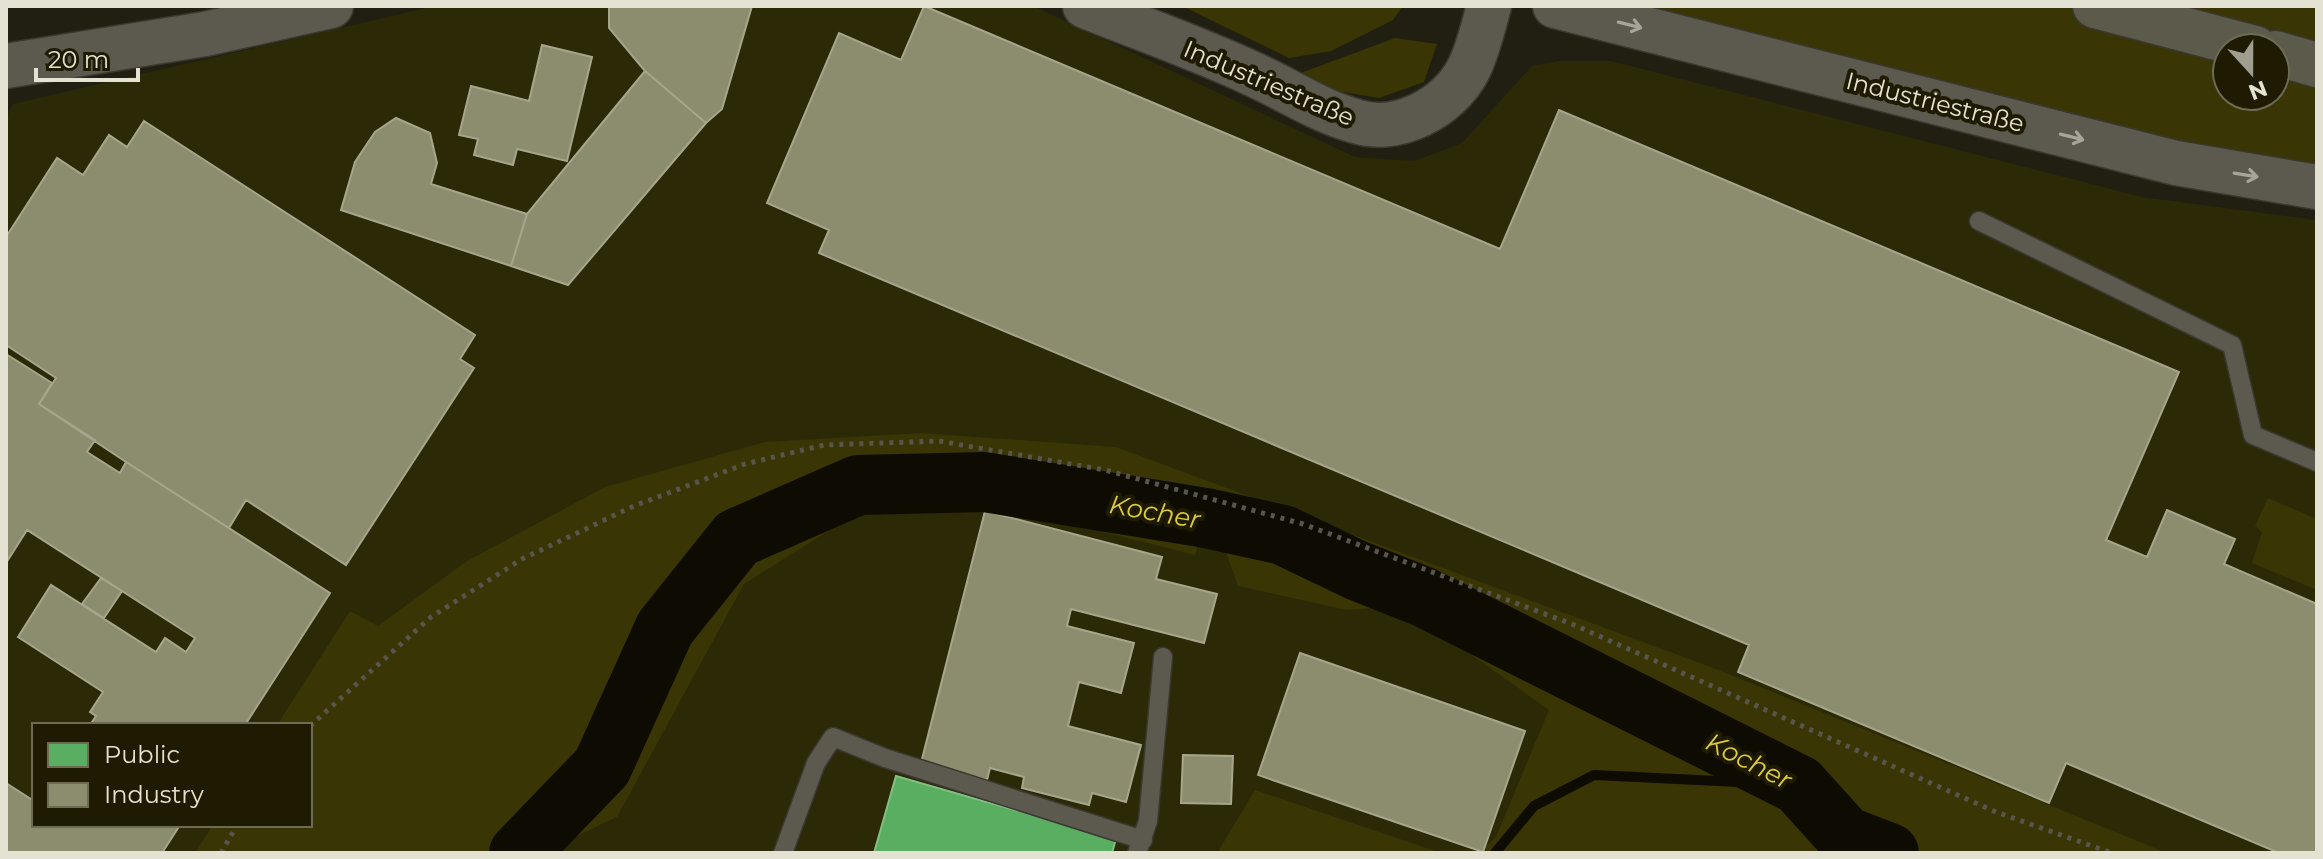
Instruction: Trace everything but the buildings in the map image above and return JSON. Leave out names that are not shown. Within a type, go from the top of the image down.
[{"type":"highway","points":[[2095,6],[2211,36]]},
{"type":"highway","points":[[2291,58],[2317,65]]},
{"type":"street","points":[[6,66],[205,34],[331,6]]},
{"type":"street","name":"Industriestraße","points":[[1085,6],[1255,75],[1357,123],[1385,125],[1414,118],[1454,90],[1469,68],[1489,6]]},
{"type":"street","name":"Industriestraße","points":[[1555,6],[2176,163],[2317,187]]},
{"type":"lane","points":[[1979,221],[2232,345],[2253,435],[2317,462]]},
{"type":"lane","points":[[783,853],[816,763],[833,737],[1140,847],[1148,821],[1163,657]]},
{"type":"path","points":[[312,724],[431,617],[522,559],[634,506],[745,464],[824,445],[939,441],[1105,470],[1303,524],[1572,624],[1996,812],[2112,853]]},
{"type":"path","points":[[221,853],[236,827]]},
{"type":"shaded area","points":[[435,6],[1033,6],[1355,157],[1414,161],[1462,143],[1532,66],[1559,61],[1611,61],[2142,197],[2317,220],[2317,853],[6,853],[6,118],[13,104]]},
{"type":"shaded area","points":[[1182,6],[1403,6],[1393,20],[1331,51],[1289,58]]},
{"type":"shaded area","points":[[1648,6],[2317,6],[2317,168],[2179,144]]},
{"type":"shaded area","points":[[1395,38],[1437,44],[1424,82],[1379,98],[1331,90],[1298,74]]},
{"type":"shaded area","points":[[921,433],[1116,447],[1716,669],[2167,853],[1479,853],[1496,837],[1549,710],[1403,606],[1346,610],[1238,586],[1212,512],[1208,511],[1195,555],[906,482],[744,584],[617,817],[540,853],[195,853],[212,827],[312,827],[312,723],[278,723],[350,611],[378,626],[467,561],[605,487],[765,442]]},
{"type":"shaded area","points":[[2268,498],[2317,519],[2317,590],[2252,563],[2262,532],[2255,526]]},
{"type":"shaded area","points":[[1255,790],[1441,853],[1217,853]]},
{"type":"waterway","name":"Kocher","points":[[519,853],[602,767],[665,628],[737,538],[858,485],[984,482],[1206,518],[1283,535],[1356,570],[1424,597],[1799,785],[1845,836],[1889,853]]},
{"type":"waterway","points":[[1495,853],[1534,806],[1594,775],[1799,785]]}]
